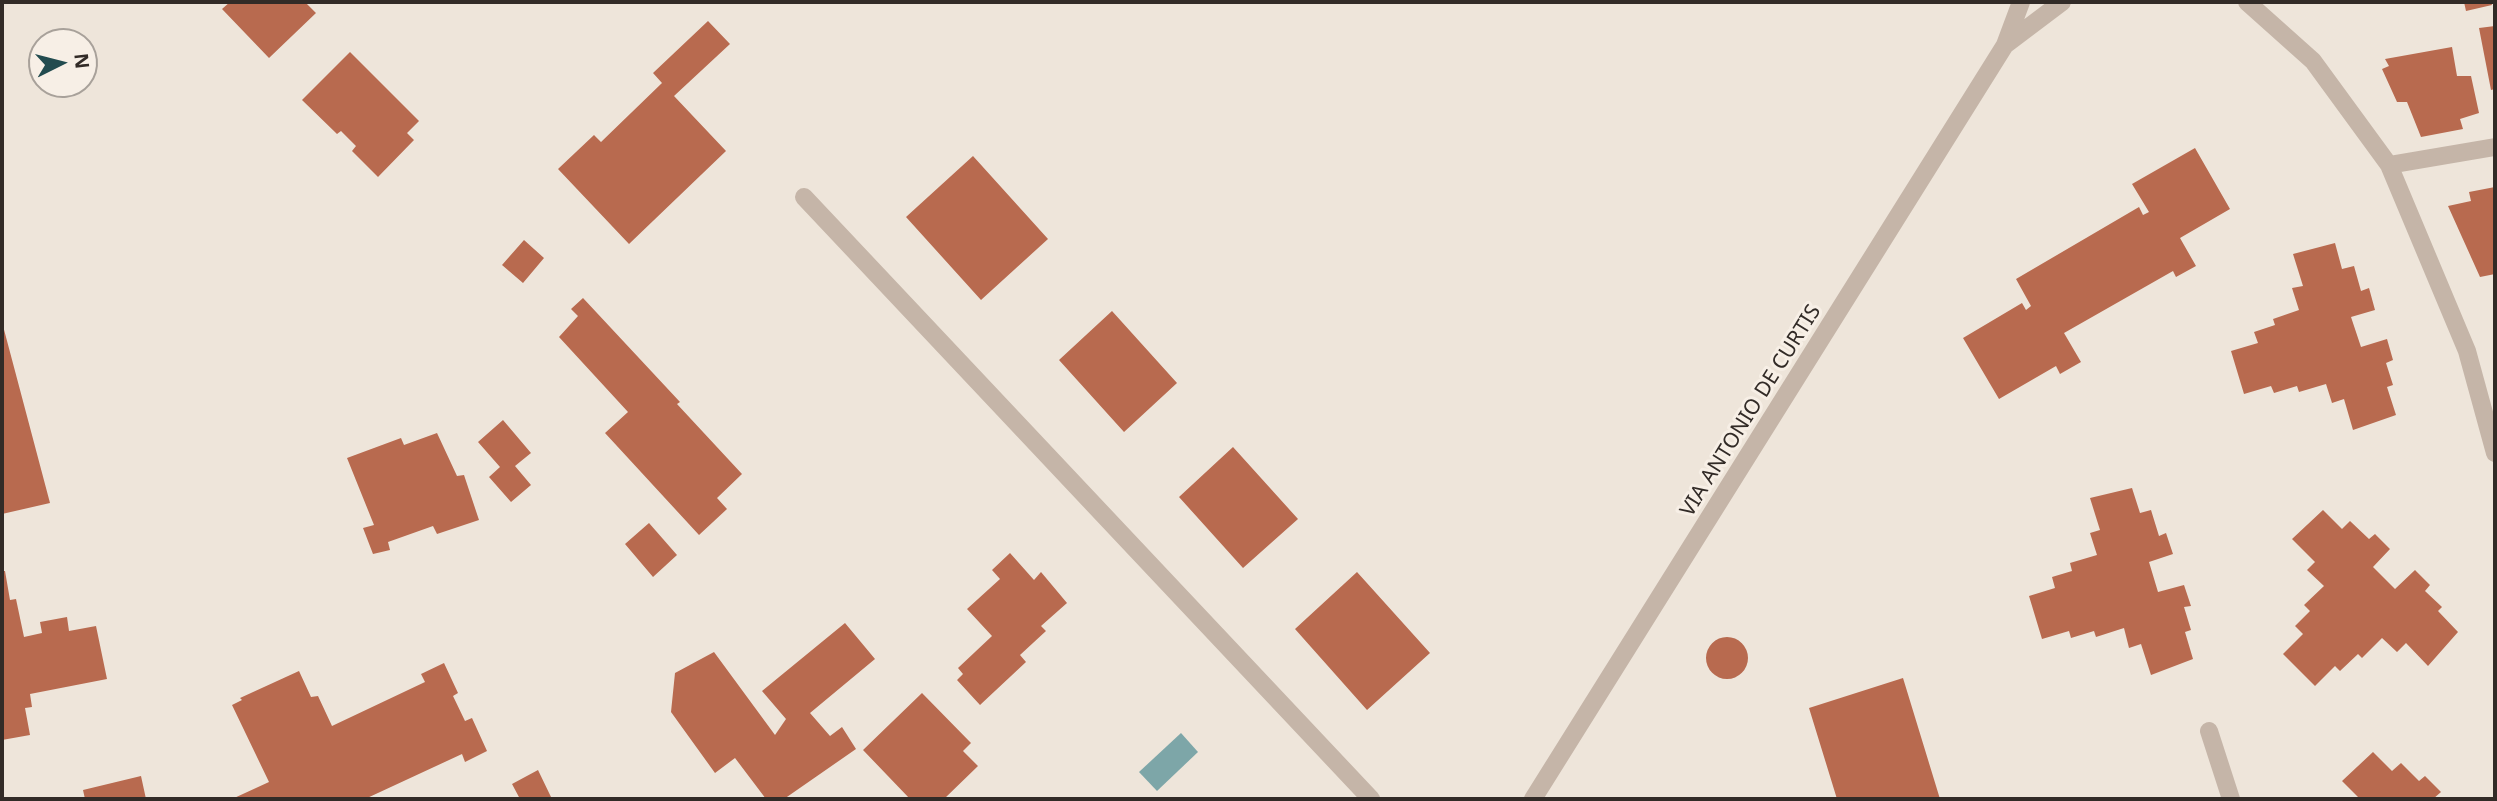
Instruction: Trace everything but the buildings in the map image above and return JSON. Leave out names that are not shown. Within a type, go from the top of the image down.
[{"type":"street","name":"VIA ANTONIO DE CURTIS","points":[[1534,799],[2005,45],[2021,2]]},
{"type":"street","name":"VIA ANTONIO DE CURTIS","points":[[2005,45],[2062,2]]},
{"type":"street","points":[[2249,3],[2313,61],[2389,165],[2468,351],[2495,453]]},
{"type":"street","points":[[2389,165],[2495,147]]},
{"type":"street","points":[[804,197],[1371,799]]},
{"type":"street","points":[[2209,730],[2231,799]]},
{"type":"water","points":[[1181,733],[1198,752],[1157,791],[1139,772]]}]
